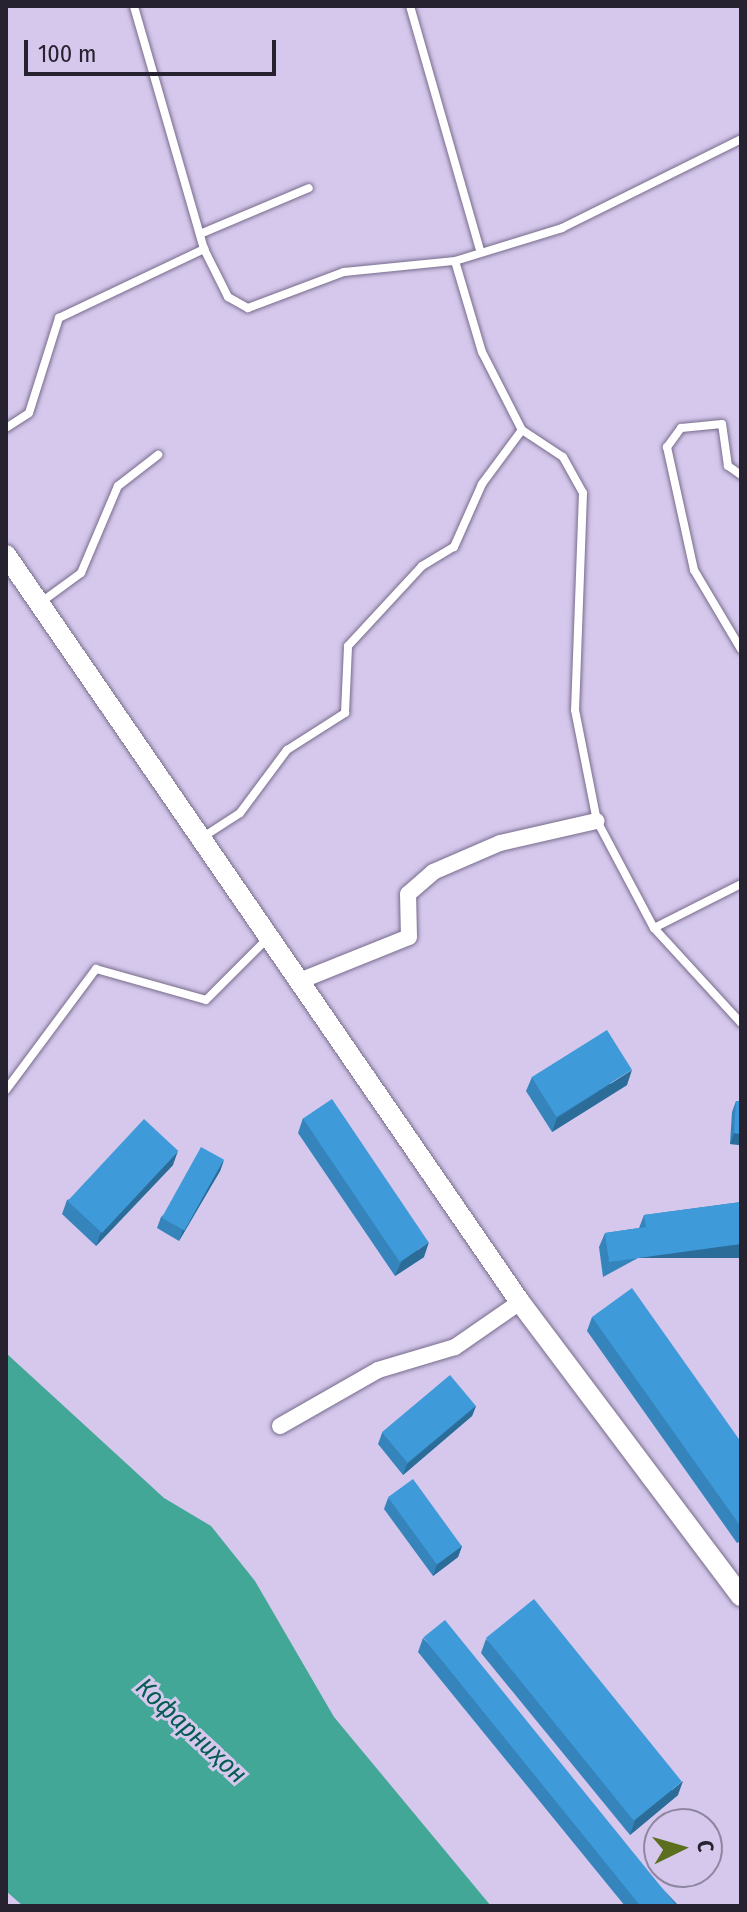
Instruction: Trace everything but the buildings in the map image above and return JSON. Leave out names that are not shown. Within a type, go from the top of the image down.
[{"type":"street","points":[[6,555],[302,980],[520,1302],[741,1596]]},
{"type":"street","points":[[302,980],[409,937],[408,894],[433,872],[500,843],[597,821]]},
{"type":"street","points":[[280,1426],[378,1370],[455,1347],[520,1302]]},
{"type":"lane","points":[[134,6],[204,249],[228,297],[248,308],[344,272],[455,261],[615,206],[741,139]]},
{"type":"lane","points":[[410,6],[480,250]]},
{"type":"lane","points":[[200,234],[309,188]]},
{"type":"lane","points":[[6,428],[29,413],[59,318],[204,249]]},
{"type":"lane","points":[[455,261],[482,352],[522,430],[563,457],[583,493],[575,710],[597,821],[654,928],[741,1023]]},
{"type":"lane","points":[[741,475],[728,466],[722,424],[681,428],[667,447],[694,570],[741,649]]},
{"type":"lane","points":[[203,837],[240,813],[287,750],[345,713],[348,646],[422,566],[454,547],[482,484],[522,430]]},
{"type":"lane","points":[[40,603],[81,573],[113,493],[158,455]]},
{"type":"lane","points":[[654,928],[741,884]]},
{"type":"lane","points":[[6,1090],[96,969],[206,1000],[271,935]]},
{"type":"water","name":"Кофарниҳон","points":[[6,1353],[164,1498],[211,1526],[255,1581],[334,1717],[491,1906],[23,1906],[6,1891]]}]
